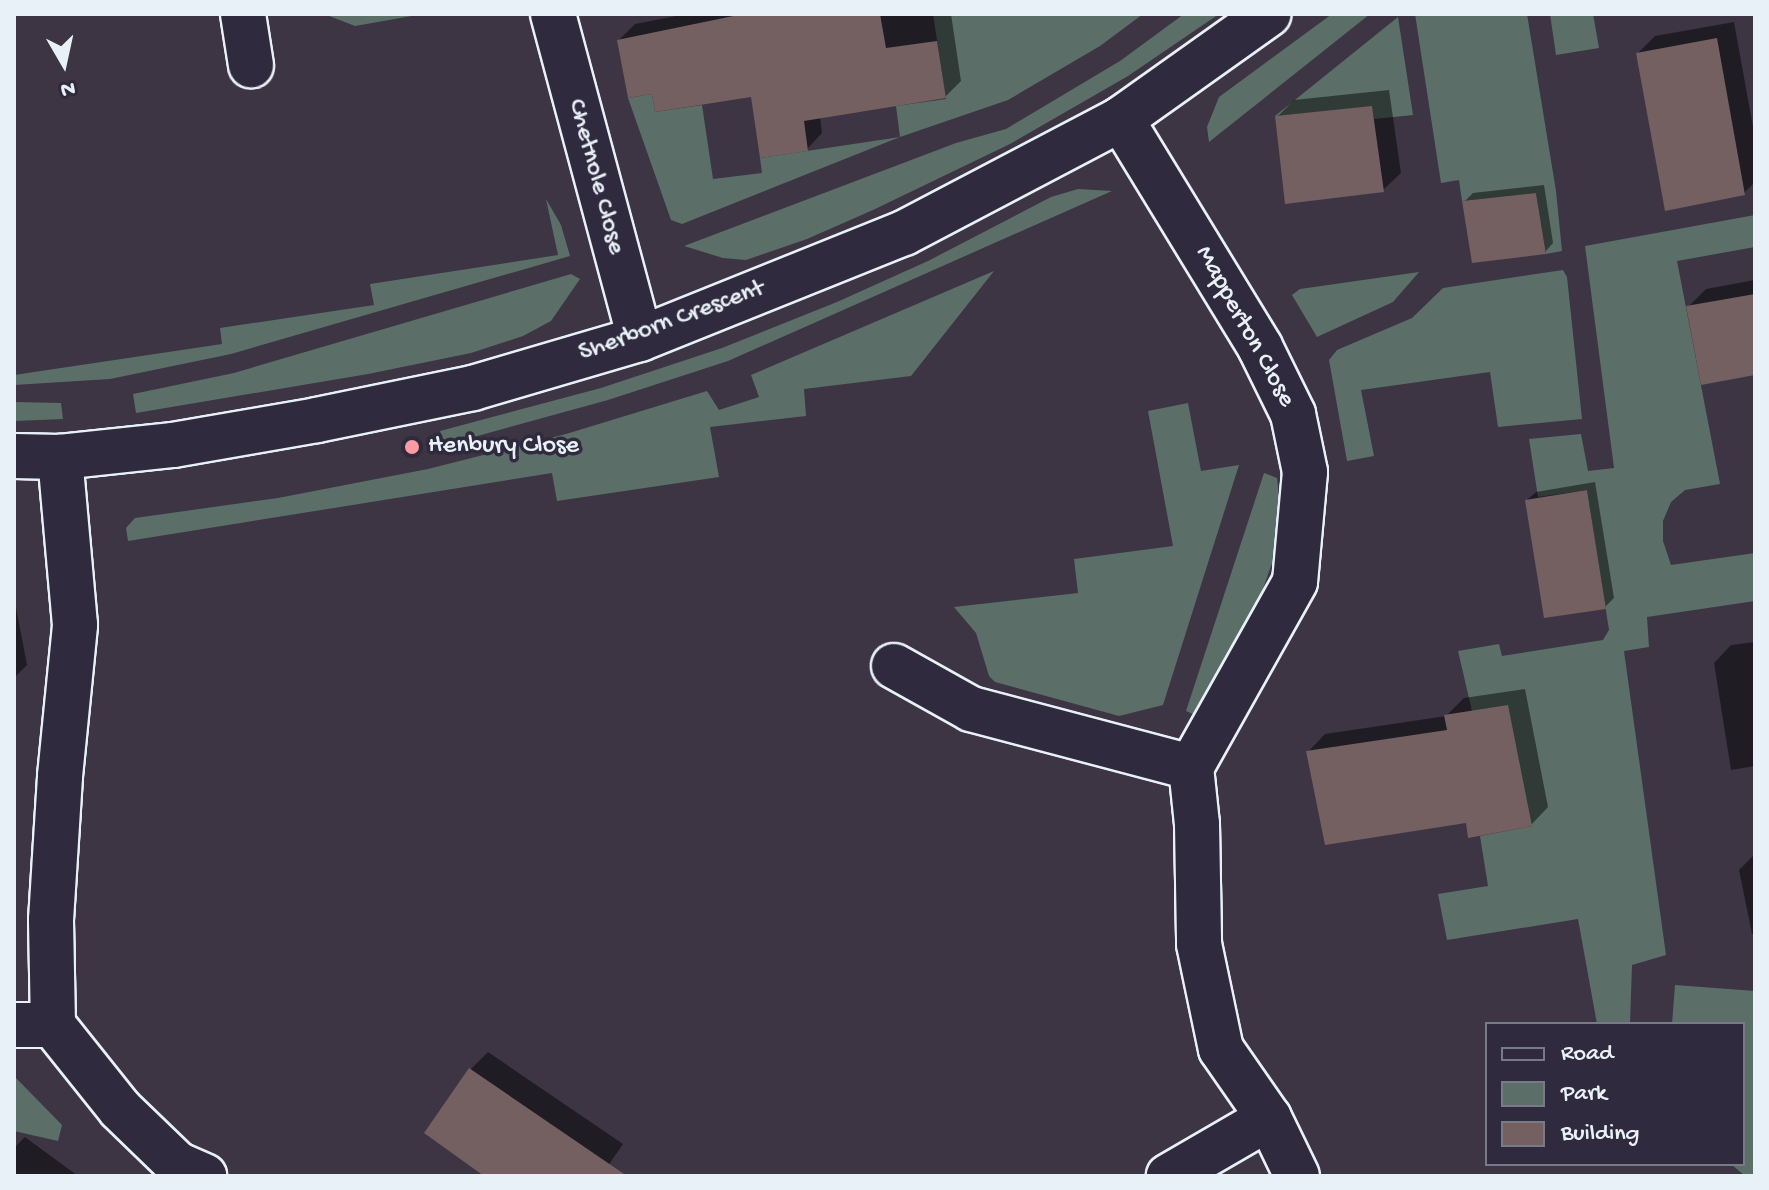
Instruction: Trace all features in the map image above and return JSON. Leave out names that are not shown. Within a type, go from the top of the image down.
[{"type":"street","points":[[243,14],[251,65]]},
{"type":"street","name":"Chetnole Close","points":[[553,14],[640,339]]},
{"type":"street","name":"Sherborn Crescent","points":[[14,456],[60,457],[173,445],[317,420],[473,388],[640,339],[904,233],[1121,119],[1269,14]]},
{"type":"street","name":"Mapperton Close","points":[[1121,119],[1260,347],[1293,414],[1305,472],[1295,582],[1191,767]]},
{"type":"street","points":[[60,457],[75,625],[51,920],[34,1025],[177,1164],[204,1176]]},
{"type":"street","points":[[894,666],[971,709],[1191,767],[1197,824],[1199,944],[1221,1049],[1269,1118],[1297,1176]]},
{"type":"street","points":[[1169,1176],[1269,1118]]},
{"type":"green space","points":[[324,14],[423,14],[355,26]]},
{"type":"green space","points":[[933,14],[1143,14],[1100,46],[1008,100],[900,137],[896,106],[946,99]]},
{"type":"green space","points":[[1184,14],[1219,14],[1128,76],[1010,144],[873,210],[807,239],[746,260],[723,258],[684,246],[956,143],[1006,129],[1120,61]]},
{"type":"green space","points":[[1332,14],[1370,14],[1209,142],[1207,127],[1219,97]]},
{"type":"green space","points":[[1415,14],[1527,14],[1556,191],[1562,251],[1546,254],[1536,193],[1462,201],[1459,180],[1441,183]]},
{"type":"green space","points":[[1550,14],[1593,14],[1599,48],[1556,55]]},
{"type":"green space","points":[[1398,17],[1413,115],[1374,119],[1371,107],[1275,116]]},
{"type":"green space","points":[[652,94],[655,112],[702,105],[713,179],[762,173],[760,158],[900,137],[682,224],[671,220],[628,98]]},
{"type":"green space","points":[[1078,189],[1112,191],[728,361],[608,400],[445,445],[440,431],[601,388],[722,348],[837,302],[928,261],[1051,197]]},
{"type":"green space","points":[[546,199],[561,225],[570,256],[231,354],[110,379],[14,385],[14,375],[222,344],[220,328],[374,305],[370,284],[558,255]]},
{"type":"green space","points":[[1755,215],[1755,247],[1677,261],[1720,484],[1685,490],[1671,502],[1663,521],[1663,541],[1671,565],[1755,553],[1755,601],[1647,617],[1649,647],[1624,651],[1666,955],[1632,965],[1630,1022],[1597,1022],[1578,919],[1447,940],[1438,894],[1488,886],[1480,836],[1532,826],[1472,711],[1458,651],[1499,644],[1502,656],[1603,640],[1609,630],[1587,490],[1538,497],[1529,439],[1581,434],[1588,471],[1614,468],[1585,246]]},
{"type":"green space","points":[[1563,270],[1567,277],[1582,419],[1498,427],[1490,372],[1361,390],[1374,456],[1347,461],[1329,360],[1337,350],[1412,318],[1443,288]]},
{"type":"green space","points":[[994,271],[911,376],[804,389],[806,416],[710,427],[719,477],[557,501],[552,473],[128,541],[126,528],[135,518],[278,498],[428,469],[566,434],[707,391],[719,410],[759,397],[751,375]]},
{"type":"green space","points":[[1419,272],[1393,302],[1317,337],[1292,295],[1300,289]]},
{"type":"green space","points":[[571,274],[580,279],[551,321],[523,336],[471,353],[368,374],[136,413],[133,394],[234,373]]},
{"type":"green space","points":[[14,402],[61,403],[63,419],[14,421]]},
{"type":"green space","points":[[1188,403],[1201,471],[1239,465],[1163,705],[1119,716],[995,682],[989,676],[976,633],[954,607],[1078,593],[1074,559],[1173,546],[1148,411]]},
{"type":"green space","points":[[1264,473],[1277,478],[1281,516],[1278,546],[1259,600],[1202,718],[1186,711]]},
{"type":"green space","points":[[1675,985],[1755,991],[1755,1176],[1745,1176],[1733,1166],[1745,1166],[1745,1022],[1672,1022]]},
{"type":"green space","points":[[14,1076],[62,1125],[58,1141],[14,1131]]},
{"type":"building","points":[[743,14],[880,14],[886,48],[937,41],[946,98],[804,121],[808,151],[760,158],[751,97],[655,112],[652,94],[628,98],[617,40]]},
{"type":"building","points":[[1717,38],[1745,195],[1665,211],[1636,53]]},
{"type":"building","points":[[1372,106],[1384,192],[1285,204],[1275,116]]},
{"type":"building","points":[[1536,193],[1546,254],[1472,263],[1462,201]]},
{"type":"building","points":[[1755,294],[1755,375],[1701,385],[1686,306]]},
{"type":"building","points":[[1587,490],[1606,609],[1544,618],[1525,500]]},
{"type":"building","points":[[1508,705],[1532,826],[1468,838],[1466,823],[1325,845],[1306,751],[1447,730],[1444,715]]},
{"type":"building","points":[[469,1068],[627,1176],[484,1176],[424,1133]]},
{"type":"place","name":"Henbury Close","points":[[412,447]]}]
